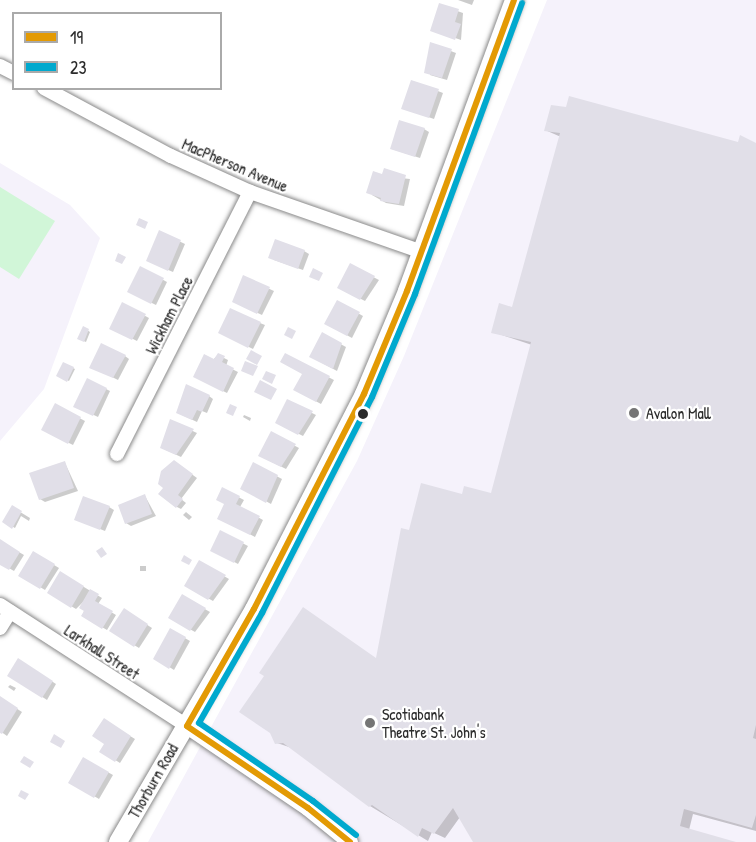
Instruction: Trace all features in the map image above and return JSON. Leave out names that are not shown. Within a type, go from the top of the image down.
[{"type":"main road","name":"Thorburn Road","points":[[118,842],[254,609],[376,367],[422,252],[514,0]]},
{"type":"street","name":"MacPherson Avenue","points":[[48,90],[171,156],[250,192],[422,252]]},
{"type":"street","name":"Wickham Place","points":[[117,454],[250,192]]},
{"type":"street","name":"Larkhall Street","points":[[5,608],[187,726]]},
{"type":"street","points":[[0,628],[5,608]]},
{"type":"street","points":[[187,726],[308,808],[350,842]]},
{"type":"shaded area","name":"Avalon Mall","points":[[547,0],[756,0],[756,842],[148,842],[357,461],[404,356]]},
{"type":"shaded area","points":[[0,163],[70,205],[100,238],[44,389],[0,441]]},
{"type":"green space","points":[[0,187],[55,221],[19,279],[0,267]]},
{"type":"building","points":[[439,3],[459,9],[455,22],[461,24],[455,40],[430,31]]},
{"type":"building","points":[[430,42],[452,49],[442,78],[424,73]]},
{"type":"building","points":[[411,80],[439,89],[429,118],[401,109]]},
{"type":"building","name":"Avalon Mall","points":[[569,96],[738,142],[740,135],[756,143],[756,725],[753,738],[756,739],[756,815],[752,828],[684,809],[680,826],[736,842],[473,842],[453,808],[434,834],[422,828],[418,837],[372,805],[369,807],[283,743],[275,744],[270,733],[239,712],[264,676],[259,673],[303,607],[376,658],[401,528],[409,530],[421,483],[462,494],[464,486],[491,493],[531,342],[491,333],[499,303],[512,307],[560,133],[544,131],[551,105],[566,107]]},
{"type":"building","points":[[399,120],[425,128],[415,157],[390,149]]},
{"type":"building","points":[[384,168],[406,175],[399,204],[380,201],[381,198],[366,193],[373,171],[382,174]]},
{"type":"building","points":[[139,218],[148,222],[145,229],[136,225]]},
{"type":"building","points":[[159,230],[181,240],[168,271],[146,261]]},
{"type":"building","points":[[275,239],[305,250],[298,269],[268,258]]},
{"type":"building","points":[[118,253],[126,257],[122,264],[115,261]]},
{"type":"building","points":[[350,263],[375,276],[360,300],[337,288]]},
{"type":"building","points":[[140,266],[164,278],[151,304],[127,292]]},
{"type":"building","points":[[313,268],[323,273],[319,281],[309,277]]},
{"type":"building","points":[[243,275],[270,287],[257,314],[232,302]]},
{"type":"building","points":[[337,300],[360,312],[347,336],[324,324]]},
{"type":"building","points":[[122,302],[146,314],[132,340],[109,329]]},
{"type":"building","points":[[230,308],[261,322],[248,348],[218,333]]},
{"type":"building","points":[[83,326],[89,329],[84,342],[77,339]]},
{"type":"building","points":[[288,327],[296,331],[292,339],[284,335]]},
{"type":"building","points":[[322,332],[342,343],[333,369],[309,357]]},
{"type":"building","points":[[101,343],[126,355],[113,378],[89,368]]},
{"type":"building","points":[[251,350],[262,356],[257,365],[246,359]]},
{"type":"building","points":[[218,353],[225,356],[222,362],[234,368],[223,392],[193,377],[204,354],[214,359]]},
{"type":"building","points":[[285,353],[330,376],[316,402],[293,390],[302,374],[280,362]]},
{"type":"building","points":[[245,361],[258,366],[253,376],[241,371]]},
{"type":"building","points":[[63,362],[74,367],[67,382],[56,376]]},
{"type":"building","points":[[266,371],[276,375],[272,384],[262,379]]},
{"type":"building","points":[[87,378],[107,388],[93,416],[73,407]]},
{"type":"building","points":[[260,380],[277,389],[271,400],[254,392]]},
{"type":"building","points":[[186,384],[210,395],[202,412],[197,410],[192,420],[176,413]]},
{"type":"building","points":[[287,399],[313,411],[298,435],[275,423]]},
{"type":"building","points":[[55,403],[81,417],[68,444],[41,430]]},
{"type":"building","points":[[230,404],[237,407],[233,416],[226,413]]},
{"type":"building","points":[[170,419],[194,429],[176,455],[160,448]]},
{"type":"building","points":[[271,431],[296,444],[281,467],[258,456]]},
{"type":"building","points":[[174,460],[193,474],[178,495],[183,499],[176,508],[158,494],[163,488],[158,484],[161,471]]},
{"type":"building","points":[[65,461],[74,488],[39,500],[29,473]]},
{"type":"building","points":[[253,462],[278,475],[266,503],[240,489]]},
{"type":"building","points":[[222,487],[240,496],[236,504],[260,516],[250,535],[217,519],[224,504],[216,500]]},
{"type":"building","points":[[145,494],[152,514],[125,524],[118,505]]},
{"type":"building","points":[[83,496],[110,506],[100,530],[74,520]]},
{"type":"building","points":[[12,505],[22,511],[12,529],[2,522]]},
{"type":"building","points":[[220,530],[244,542],[234,563],[210,551]]},
{"type":"building","points":[[0,539],[20,552],[9,570],[0,565]]},
{"type":"building","points":[[102,547],[107,554],[101,558],[96,551]]},
{"type":"building","points":[[33,551],[55,564],[40,589],[18,576]]},
{"type":"building","points":[[184,555],[192,560],[189,565],[181,561]]},
{"type":"building","points":[[199,560],[226,575],[208,600],[184,586]]},
{"type":"building","points":[[60,571],[84,586],[71,608],[47,593]]},
{"type":"building","points":[[90,589],[99,594],[95,601],[113,611],[102,629],[81,616],[84,611],[79,608]]},
{"type":"building","points":[[182,594],[206,608],[190,631],[168,618]]},
{"type":"building","points":[[124,608],[148,624],[134,647],[109,631]]},
{"type":"building","points":[[170,628],[186,637],[169,669],[153,659]]},
{"type":"building","points":[[18,658],[53,681],[42,698],[7,676]]},
{"type":"building","points":[[0,696],[18,708],[2,734],[0,733]]},
{"type":"building","points":[[104,718],[131,736],[115,762],[99,752],[104,744],[92,736]]},
{"type":"building","points":[[54,734],[65,741],[61,748],[50,742]]},
{"type":"building","points":[[24,756],[34,762],[30,768],[20,762]]},
{"type":"building","points":[[83,757],[109,772],[94,798],[68,783]]},
{"type":"building","points":[[21,790],[29,794],[25,800],[18,796]]},
{"type":"transit line","name":"19","points":[[350,842],[308,808],[187,726],[254,609],[364,394],[407,291],[514,0]]},
{"type":"transit line","name":"23","points":[[356,835],[313,801],[199,723],[262,613],[372,397],[415,294],[522,3]]},
{"type":"place","name":"Avalon Mall","points":[[634,413]]},
{"type":"place","name":"Scotiabank Theatre St. John's","points":[[370,723]]}]
